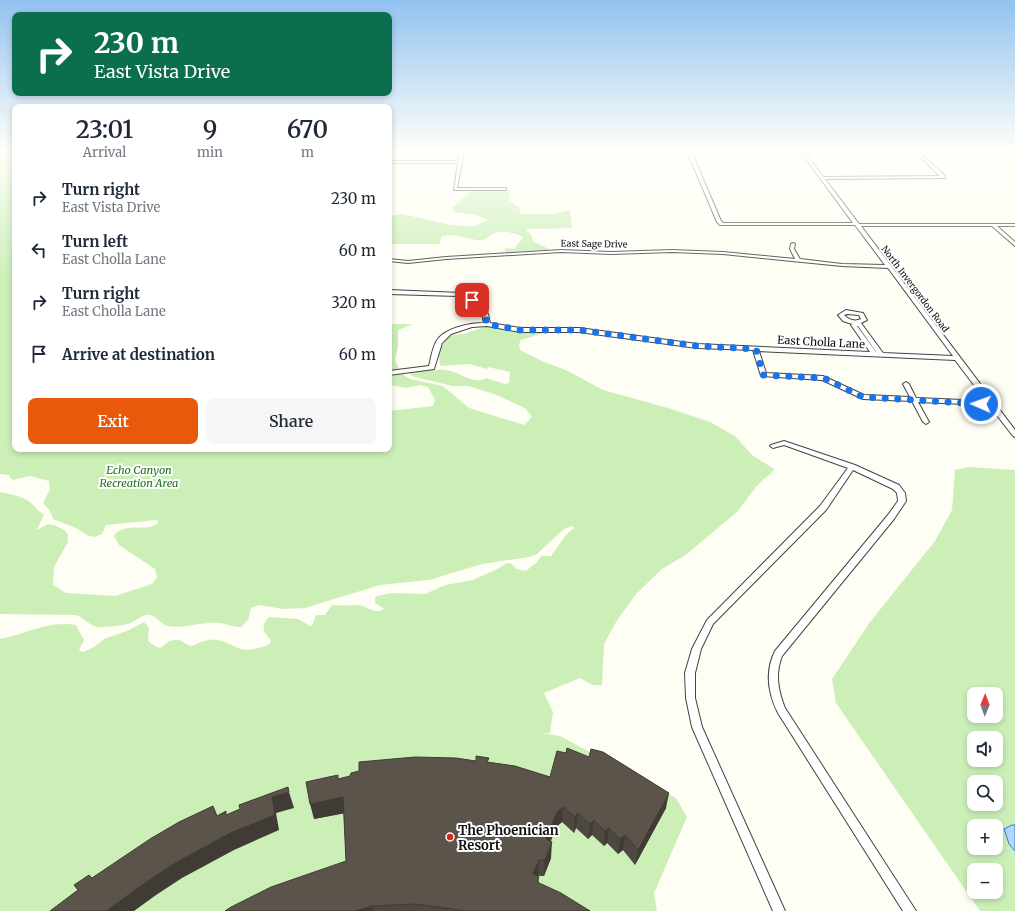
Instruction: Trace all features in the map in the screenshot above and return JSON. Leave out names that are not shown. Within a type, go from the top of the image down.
[{"type":"street","points":[[707,194],[719,222],[722,224],[1015,225]]},
{"type":"street","name":"North Invergordon Road","points":[[834,194],[1015,435]]},
{"type":"street","points":[[993,225],[1015,245]]},
{"type":"street","points":[[793,244],[792,249],[799,261]]},
{"type":"street","name":"East Sage Drive","points":[[392,260],[408,262],[446,258],[561,251],[715,252],[799,261],[888,267]]},
{"type":"street","points":[[392,292],[459,294],[472,300],[485,314],[487,324]]},
{"type":"street","points":[[875,354],[854,325],[856,322],[860,325],[882,355]]},
{"type":"street","name":"East Cholla Lane","points":[[392,373],[432,368],[439,342],[449,333],[467,326],[487,324],[520,330],[579,330],[698,346],[957,358]]},
{"type":"street","points":[[756,349],[763,375],[824,378],[863,397],[952,403],[990,403]]},
{"type":"street","points":[[906,384],[926,422]]},
{"type":"street","points":[[773,446],[784,443],[852,468],[896,487],[901,493],[902,501],[891,517],[778,654],[773,664],[772,679],[774,692],[781,710],[910,911]]},
{"type":"street","points":[[779,911],[697,727],[689,698],[688,681],[691,663],[698,642],[710,622],[823,508],[852,468]]},
{"type":"green space","name":"Echo Canyon Recreation Area","points":[[0,194],[12,194],[12,452],[392,452],[392,411],[433,406],[435,400],[428,387],[419,385],[407,388],[392,386],[392,376],[402,374],[410,379],[443,386],[469,408],[524,425],[532,417],[525,408],[494,394],[468,386],[452,386],[411,376],[410,373],[430,370],[446,370],[455,372],[473,380],[482,380],[486,378],[505,384],[509,383],[510,372],[488,367],[487,369],[469,364],[440,366],[439,353],[446,339],[452,335],[464,334],[484,327],[493,327],[521,332],[547,332],[521,340],[519,344],[520,350],[542,361],[568,371],[603,390],[668,408],[710,422],[735,436],[752,455],[774,469],[771,474],[756,487],[737,512],[687,554],[662,569],[636,594],[616,622],[604,644],[602,685],[592,685],[580,678],[544,693],[553,712],[550,733],[542,733],[560,736],[676,798],[687,817],[654,893],[657,911],[0,911],[0,639],[56,624],[76,625],[84,640],[79,650],[83,652],[94,647],[104,639],[129,630],[144,622],[149,628],[148,641],[160,648],[170,641],[175,640],[180,640],[192,646],[204,641],[214,640],[242,649],[254,649],[267,646],[271,642],[264,632],[264,623],[269,617],[298,619],[312,626],[316,615],[325,615],[332,605],[358,605],[374,611],[380,611],[384,609],[375,603],[375,598],[377,596],[392,593],[425,594],[445,585],[473,580],[507,563],[510,563],[517,569],[526,571],[537,562],[541,556],[551,556],[566,535],[574,528],[573,526],[564,529],[537,554],[529,557],[482,564],[429,580],[380,585],[305,608],[283,609],[259,605],[251,608],[248,620],[241,627],[220,623],[207,623],[174,627],[163,624],[155,617],[144,615],[128,624],[97,627],[91,625],[76,615],[0,614],[0,492],[24,498],[44,514],[37,530],[46,525],[52,525],[61,528],[68,534],[68,542],[54,567],[53,585],[66,593],[115,596],[152,584],[157,577],[155,569],[119,545],[114,536],[123,529],[153,526],[158,523],[157,520],[106,525],[102,534],[94,537],[87,535],[76,528],[53,519],[50,511],[43,503],[50,489],[49,481],[30,476],[13,480],[9,475],[0,474]]},
{"type":"green space","points":[[468,194],[510,194],[509,201],[519,207],[522,214],[553,214],[570,210],[572,228],[527,229],[527,231],[531,234],[533,241],[549,249],[547,250],[504,251],[506,248],[514,249],[523,237],[508,232],[496,233],[481,240],[447,235],[442,236],[439,244],[392,244],[392,216],[402,214],[451,225],[475,226],[488,220],[475,215],[455,212],[452,208]]},
{"type":"green space","points":[[392,324],[413,324],[398,330],[398,347],[395,360],[399,369],[392,370]]},
{"type":"green space","points":[[968,467],[1015,470],[1015,911],[980,911],[972,899],[1003,899],[1003,863],[967,863],[967,892],[836,703],[832,679],[870,622],[935,541],[952,510],[955,470]]},
{"type":"water","points":[[1015,825],[1015,851],[1009,844],[1004,829]]},
{"type":"building","name":"The Phoenician Resort","points":[[567,748],[589,757],[591,749],[603,752],[669,793],[638,850],[625,835],[620,839],[609,828],[605,831],[594,820],[590,824],[578,813],[575,817],[563,807],[557,812],[546,839],[552,842],[545,860],[539,860],[533,874],[539,877],[537,882],[561,893],[590,911],[466,911],[417,904],[372,906],[355,911],[225,911],[271,887],[346,861],[343,797],[310,804],[306,782],[338,775],[338,779],[350,776],[351,773],[359,771],[359,762],[415,757],[456,758],[476,761],[476,756],[489,758],[487,762],[515,766],[550,777],[557,751],[566,753]]},
{"type":"building","points":[[288,787],[289,792],[272,797],[275,815],[228,834],[175,863],[106,911],[50,911],[78,890],[74,885],[89,875],[92,878],[150,839],[179,822],[213,806],[217,816],[226,811],[226,815],[240,809],[239,805]]},
{"type":"place","name":"The Phoenician Resort","points":[[450,837]]},
{"type":"route","points":[[472,300],[485,314],[487,324],[513,329],[579,330],[698,346],[756,349],[763,375],[824,378],[863,397],[981,404]]}]
